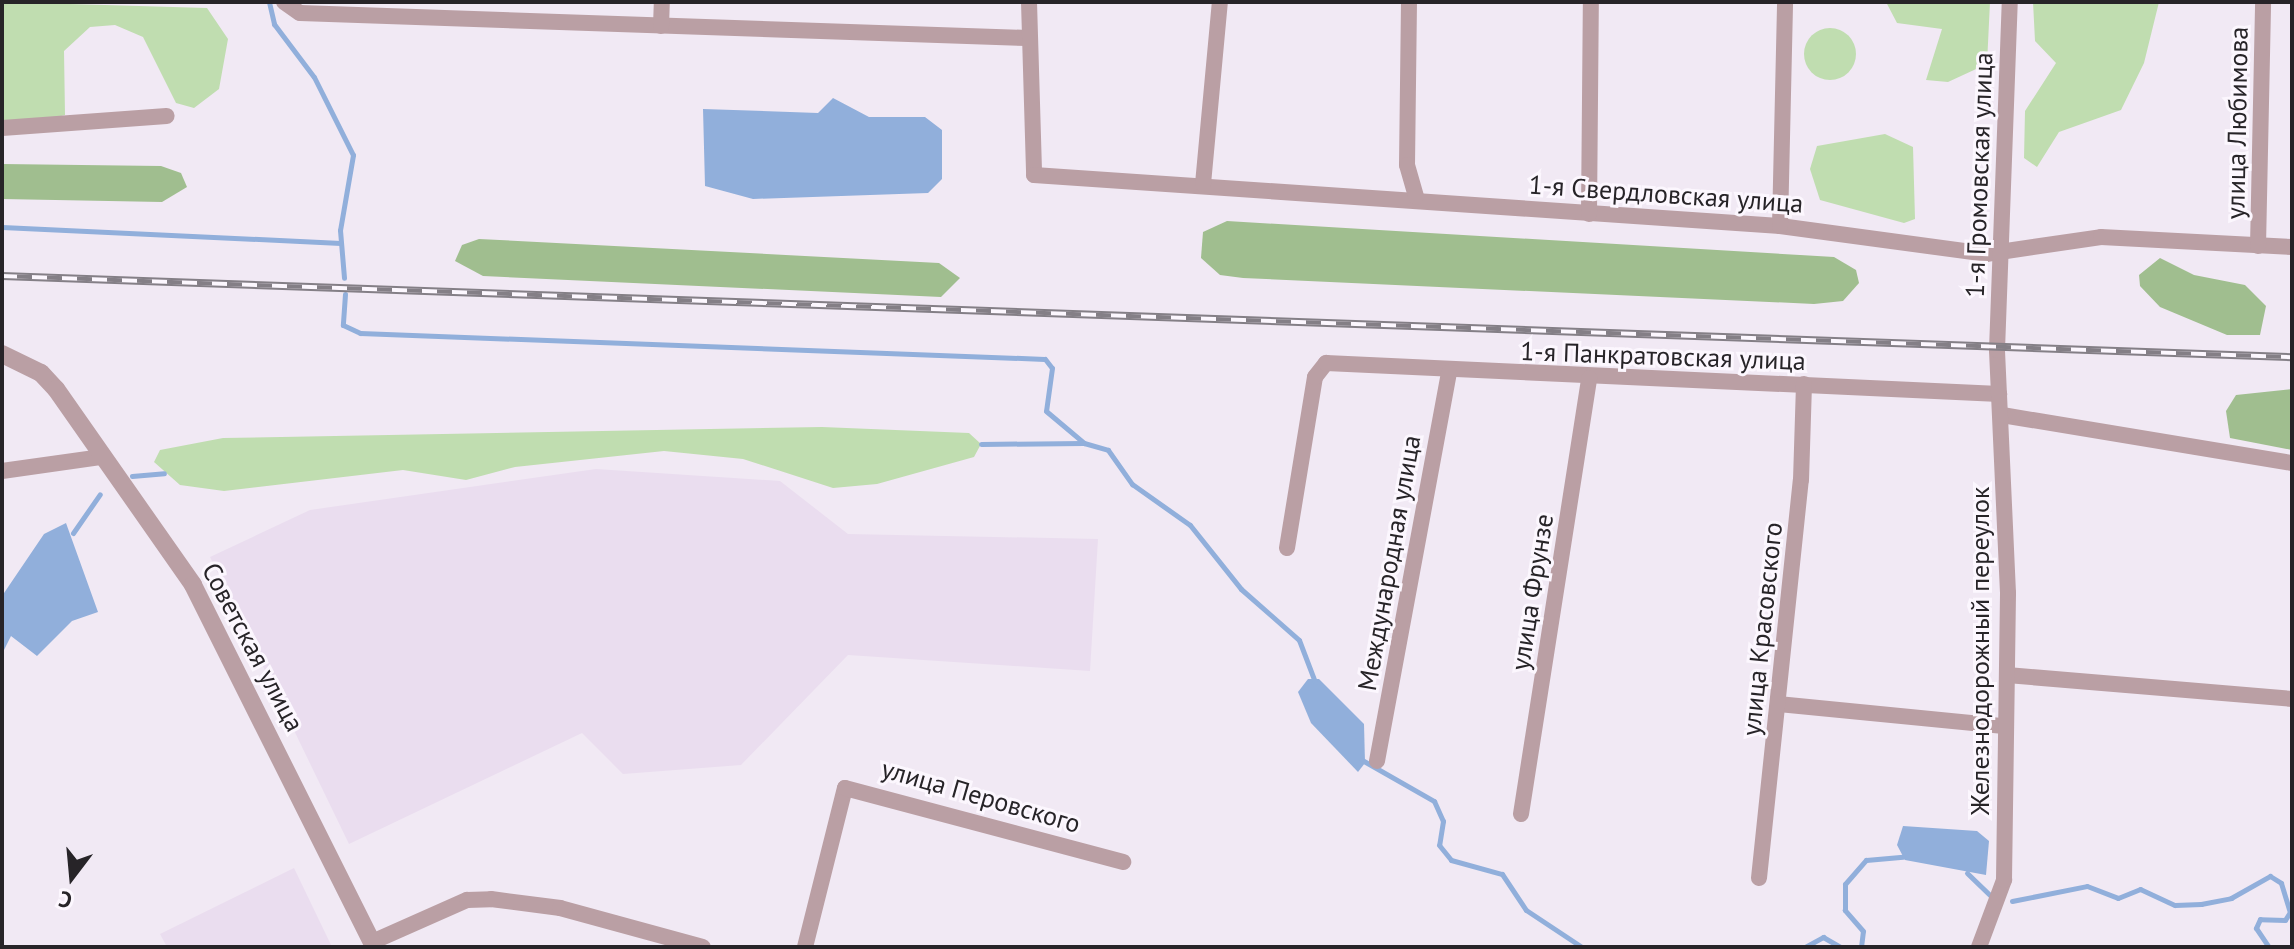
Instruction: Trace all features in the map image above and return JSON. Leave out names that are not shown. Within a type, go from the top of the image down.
[{"type":"street","points":[[661,26],[662,2]]},
{"type":"street","points":[[286,5],[661,26],[1028,38],[1029,2]]},
{"type":"street","points":[[1203,184],[1220,2]]},
{"type":"street","points":[[1409,2],[1407,165],[1416,197]]},
{"type":"street","points":[[1589,214],[1591,2]]},
{"type":"street","points":[[1780,226],[1785,2]]},
{"type":"street","name":"1-я Громовская улица","points":[[1997,350],[2010,2]]},
{"type":"street","name":"улица Любимова","points":[[2258,246],[2263,2]]},
{"type":"street","name":"1-я Свердловская улица","points":[[1028,38],[1034,175],[1416,197],[1589,214],[1780,226],[1986,254],[2101,237],[2292,247]]},
{"type":"street","points":[[2,128],[167,116]]},
{"type":"street","name":"Железнодорожный переулок","points":[[1979,947],[2004,880],[2007,675],[2002,415],[1997,350]]},
{"type":"street","name":"Советская улица","points":[[2,354],[41,373],[56,389],[193,585],[373,944]]},
{"type":"street","name":"1-я Панкратовская улица","points":[[1287,548],[1315,377],[1326,363],[1449,373],[1804,384],[1999,394]]},
{"type":"street","name":"Международная улица","points":[[1377,761],[1449,373]]},
{"type":"street","name":"улица Фрунзе","points":[[1521,814],[1589,378]]},
{"type":"street","name":"улица Красовского","points":[[1759,878],[1778,704],[1804,384]]},
{"type":"street","points":[[2002,415],[2292,463]]},
{"type":"street","points":[[2,471],[102,457]]},
{"type":"street","points":[[2007,675],[2292,699]]},
{"type":"street","points":[[1778,704],[2004,726]]},
{"type":"street","name":"улица Перовского","points":[[805,947],[845,788],[1123,862]]},
{"type":"street","points":[[373,944],[467,900],[491,899],[560,908],[703,947]]},
{"type":"shaded area","points":[[596,469],[780,481],[848,534],[1098,539],[1090,671],[848,655],[741,765],[623,774],[582,733],[349,844],[210,557],[310,510]]},
{"type":"shaded area","points":[[294,868],[332,947],[167,947],[160,934]]},
{"type":"green space","points":[[2,2],[207,8],[228,39],[219,89],[194,108],[176,103],[143,37],[115,25],[90,27],[64,51],[65,115],[2,132]]},
{"type":"green space","points":[[1886,2],[1990,2],[1987,64],[1948,82],[1926,80],[1942,29],[1897,23]]},
{"type":"green space","points":[[2033,2],[2159,2],[2144,63],[2121,110],[2059,132],[2037,167],[2024,158],[2025,111],[2056,63],[2035,41]]},
{"type":"green space","points":[[1830,28],[1848,36],[1856,54],[1848,72],[1830,80],[1812,72],[1804,54],[1812,36]]},
{"type":"green space","points":[[1885,134],[1913,147],[1915,219],[1904,223],[1820,200],[1810,169],[1817,146]]},
{"type":"green space","points":[[2,164],[161,166],[181,173],[187,187],[162,202],[2,199]]},
{"type":"green space","points":[[1227,221],[1834,257],[1856,270],[1859,283],[1843,301],[1814,304],[1243,278],[1220,275],[1201,258],[1203,232]]},
{"type":"green space","points":[[479,239],[939,263],[960,278],[941,297],[483,276],[455,261],[462,245]]},
{"type":"green space","points":[[2160,258],[2194,275],[2245,285],[2266,306],[2260,335],[2227,335],[2160,307],[2140,286],[2139,275]]},
{"type":"green space","points":[[2292,389],[2292,450],[2230,438],[2226,411],[2236,395]]},
{"type":"green space","points":[[822,427],[969,433],[981,444],[974,457],[877,484],[833,488],[743,459],[664,451],[515,467],[466,480],[403,470],[224,491],[180,485],[154,462],[160,450],[223,438]]},
{"type":"water","points":[[833,98],[869,117],[925,117],[942,130],[942,179],[928,193],[753,199],[705,186],[703,109],[818,113]]},
{"type":"water","points":[[66,523],[98,612],[72,621],[37,656],[11,636],[2,654],[2,596],[44,534]]},
{"type":"water","points":[[1308,679],[1319,679],[1364,724],[1365,763],[1358,772],[1311,723],[1298,692]]},
{"type":"water","points":[[1903,826],[1977,831],[1989,841],[1986,875],[1905,860],[1897,845]]},
{"type":"waterway","points":[[269,2],[274,24],[314,77],[353,155],[340,230],[344,278]]},
{"type":"waterway","points":[[2,227],[341,243]]},
{"type":"waterway","points":[[345,294],[343,325],[360,333],[1045,359],[1052,368],[1046,411],[1084,443],[1108,450],[1132,484],[1190,525],[1241,589],[1299,640],[1315,682]]},
{"type":"waterway","points":[[981,444],[1083,443]]},
{"type":"waterway","points":[[132,476],[164,473]]},
{"type":"waterway","points":[[73,533],[100,494]]},
{"type":"waterway","points":[[1362,760],[1434,801],[1443,821],[1439,845],[1451,860],[1502,874],[1526,910],[1582,947]]},
{"type":"waterway","points":[[1861,947],[1863,931],[1845,910],[1845,884],[1866,860],[1903,857]]},
{"type":"waterway","points":[[1967,873],[1993,898]]},
{"type":"waterway","points":[[2012,901],[2087,886],[2118,898],[2140,889],[2175,905],[2201,904],[2231,898],[2270,876],[2281,883],[2290,912],[2285,920],[2260,919],[2256,928],[2269,947]]},
{"type":"waterway","points":[[1805,947],[1823,937],[1840,947]]},
{"type":"railway","points":[[2,276],[2292,357]]}]
